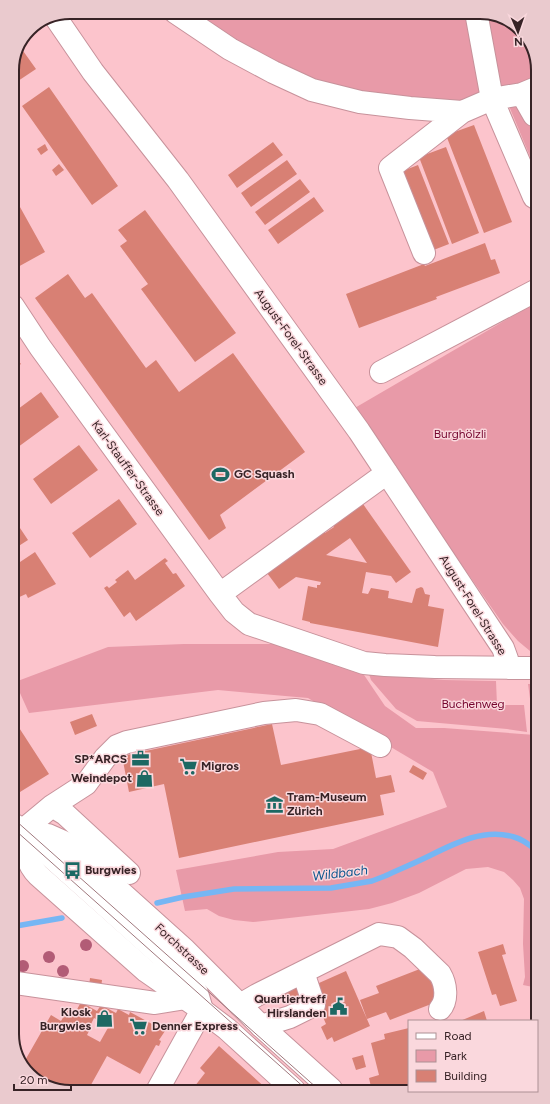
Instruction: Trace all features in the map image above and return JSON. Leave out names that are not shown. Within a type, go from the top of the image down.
[{"type":"street","points":[[185,19],[230,49],[273,72],[312,90],[360,102],[462,112]]},
{"type":"street","points":[[477,19],[492,99],[531,190]]},
{"type":"street","name":"August-Forel-Strasse","points":[[58,21],[93,72],[178,180],[359,431],[503,648],[508,659],[508,668]]},
{"type":"street","points":[[424,253],[390,168],[462,112],[492,99],[528,91],[531,103]]},
{"type":"street","points":[[381,372],[531,293]]},
{"type":"street","name":"Karl-Stauffer-Strasse","points":[[19,315],[49,359],[220,594],[234,612],[249,624],[364,663],[385,665],[508,668]]},
{"type":"street","points":[[220,594],[387,473]]},
{"type":"street","points":[[508,668],[531,668]]},
{"type":"street","points":[[19,839],[52,806],[86,784],[105,758],[117,746],[127,742],[264,713],[296,710],[320,714],[380,746]]},
{"type":"street","points":[[52,806],[65,814],[129,873]]},
{"type":"street","name":"Forchstrasse","points":[[19,839],[48,835],[66,843],[185,950],[261,1026],[327,1085]]},
{"type":"street","name":"Forchstrasse","points":[[19,839],[288,1085]]},
{"type":"street","points":[[240,1005],[256,995],[379,934],[398,937],[413,948],[440,974],[443,980],[446,998],[445,1003],[440,1009]]},
{"type":"street","points":[[261,1026],[290,1017],[314,1005],[303,972]]},
{"type":"street","points":[[19,983],[155,1003],[194,998],[224,988]]},
{"type":"street","points":[[159,1085],[194,998]]},
{"type":"green space","points":[[197,19],[490,20],[505,26],[516,34],[527,51],[531,70],[531,81],[462,101],[375,97],[313,83]]},
{"type":"green space","points":[[531,97],[531,159],[509,106]]},
{"type":"green space","name":"Burghölzli","points":[[531,305],[531,652],[518,641],[503,624],[353,409]]},
{"type":"green space","points":[[184,644],[286,644],[362,672],[385,706],[416,728],[444,728],[531,735],[531,987],[523,985],[525,977],[523,944],[524,899],[520,888],[504,872],[488,867],[466,869],[419,893],[392,903],[369,909],[253,922],[234,920],[219,916],[207,909],[185,911],[176,870],[278,852],[333,849],[447,807],[433,772],[308,698],[218,690],[29,713],[19,691],[19,680],[108,647]]},
{"type":"green space","name":"Buchenweg","points":[[369,674],[444,680],[496,681],[497,705],[524,705],[527,732],[417,721],[396,709],[371,680]]},
{"type":"green space","points":[[528,684],[531,684],[531,706]]},
{"type":"building","points":[[23,51],[36,69],[19,80],[19,67]]},
{"type":"building","points":[[49,87],[118,186],[92,205],[22,106]]},
{"type":"building","points":[[474,125],[512,222],[484,233],[446,135]]},
{"type":"building","points":[[273,142],[283,155],[237,188],[228,175]]},
{"type":"building","points":[[45,144],[48,150],[41,155],[37,149]]},
{"type":"building","points":[[446,147],[479,233],[452,244],[419,157]]},
{"type":"building","points":[[287,160],[297,174],[251,207],[241,193]]},
{"type":"building","points":[[59,164],[64,170],[56,176],[52,170]]},
{"type":"building","points":[[418,165],[449,244],[431,251],[400,172]]},
{"type":"building","points":[[300,179],[310,192],[265,225],[255,212]]},
{"type":"building","points":[[314,197],[324,211],[278,244],[268,230]]},
{"type":"building","points":[[19,205],[45,252],[19,266]]},
{"type":"building","points":[[145,210],[236,333],[195,362],[141,289],[148,284],[120,246],[127,241],[118,230]]},
{"type":"building","points":[[485,243],[491,260],[495,259],[500,273],[436,297],[437,299],[359,328],[346,294],[424,264],[425,266]]},
{"type":"building","points":[[68,274],[85,298],[92,293],[146,368],[156,360],[179,392],[233,353],[305,452],[220,515],[226,528],[209,540],[35,298]]},
{"type":"building","points":[[41,392],[59,417],[19,446],[19,408]]},
{"type":"building","points":[[79,445],[98,470],[51,504],[33,479]]},
{"type":"building","points":[[119,499],[137,524],[90,558],[72,533]]},
{"type":"building","points":[[363,504],[411,572],[396,583],[391,576],[366,572],[362,593],[368,594],[371,588],[389,591],[388,598],[412,603],[416,589],[421,587],[423,588],[425,594],[430,595],[428,606],[444,609],[438,647],[310,623],[302,620],[308,586],[317,588],[317,585],[320,585],[321,582],[296,577],[279,589],[267,573],[324,532],[325,533],[334,527],[333,525]],"holes":[[[350,538],[367,563],[326,555]]]},
{"type":"building","points":[[19,526],[28,540],[19,546]]},
{"type":"building","points":[[35,552],[56,584],[28,598],[26,594],[19,597],[19,563]]},
{"type":"building","points":[[165,558],[168,561],[165,563],[173,574],[176,573],[185,586],[136,621],[130,612],[124,617],[104,588],[107,586],[109,588],[117,582],[115,580],[128,570],[135,580]]},
{"type":"building","points":[[92,714],[97,726],[75,735],[70,722]]},
{"type":"building","name":"Tram-Museum Zürich","points":[[272,724],[281,765],[370,747],[376,778],[391,775],[395,792],[380,795],[384,815],[179,858],[164,784],[129,792],[122,756]]},
{"type":"building","points":[[19,728],[49,774],[20,792],[19,790]]},
{"type":"building","points":[[413,765],[427,773],[423,780],[409,772]]},
{"type":"building","points":[[503,944],[506,954],[502,955],[517,1001],[500,1006],[496,994],[492,995],[478,952]]},
{"type":"building","points":[[425,967],[439,1001],[390,1020],[386,1012],[367,1019],[360,1000],[379,993],[376,986]]},
{"type":"building","name":"Quartiertreff Hirslanden","points":[[346,971],[370,1026],[334,1042],[332,1037],[327,1040],[321,1027],[326,1024],[310,987]]},
{"type":"building","points":[[90,978],[102,980],[101,988],[89,986]]},
{"type":"building","points":[[296,981],[302,996],[286,1002],[280,987]]},
{"type":"building","points":[[81,1002],[97,1011],[101,1005],[116,1013],[118,1009],[129,1015],[130,1012],[165,1031],[159,1040],[161,1041],[159,1046],[156,1045],[140,1074],[107,1056],[91,1085],[60,1084],[48,1080],[42,1076],[34,1070],[26,1059],[51,1015],[61,1021],[67,1011],[74,1015]],"holes":[[[94,1018],[109,1026],[100,1042],[87,1035]]]},
{"type":"building","points":[[484,1011],[487,1020],[462,1020]]},
{"type":"building","points":[[408,1028],[408,1085],[371,1085],[369,1078],[379,1075],[371,1043],[385,1039],[384,1034]]},
{"type":"building","points":[[219,1046],[262,1085],[196,1085],[205,1073],[200,1068]]},
{"type":"building","points":[[363,1055],[366,1067],[356,1070],[352,1058]]},
{"type":"waterway","name":"Wildbach","points":[[157,903],[183,897],[234,889],[331,888],[372,881],[413,864],[459,842],[470,838],[492,834],[514,837],[526,842],[531,846]]},
{"type":"waterway","name":"Wildbach","points":[[19,925],[62,918]]},
{"type":"tram line","points":[[19,824],[313,1085]]},
{"type":"tram line","points":[[19,834],[301,1085]]},
{"type":"place","name":"GC Squash","points":[[221,474]]},
{"type":"place","name":"SP*ARCS","points":[[140,759]]},
{"type":"place","name":"Migros","points":[[188,766]]},
{"type":"place","name":"Weindepot","points":[[145,778]]},
{"type":"place","name":"Tram-Museum Zürich","points":[[274,804]]},
{"type":"place","name":"Burgwies","points":[[72,870]]},
{"type":"place","name":"Quartiertreff Hirslanden","points":[[339,1006]]},
{"type":"place","name":"Kiosk Burgwies","points":[[104,1019]]},
{"type":"place","name":"Denner Express","points":[[139,1026]]}]
